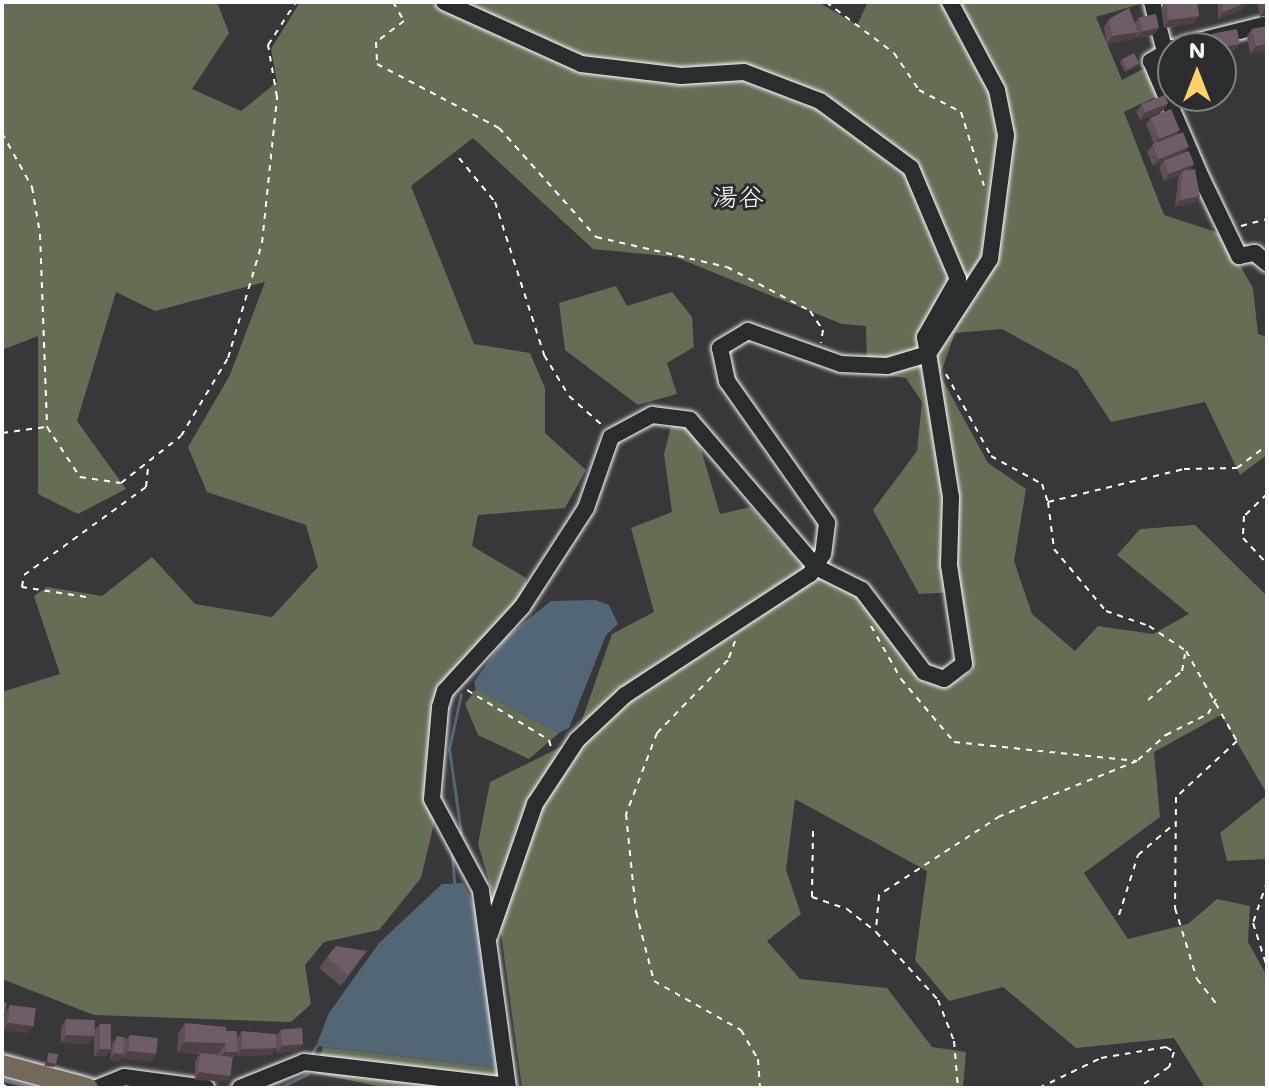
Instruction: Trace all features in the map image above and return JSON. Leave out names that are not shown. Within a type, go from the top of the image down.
[{"type":"main road","points":[[2,1065],[88,1088]]},
{"type":"street","points":[[240,1088],[270,1083],[304,1062],[508,1087],[474,867],[444,831],[432,799],[440,707],[522,607],[586,508],[611,437],[652,415],[690,420],[816,567],[870,601],[924,672],[944,679],[959,673],[965,651],[949,565],[951,497],[925,337],[958,279],[902,157],[820,101],[760,75],[594,68],[549,54],[444,2]]},
{"type":"street","points":[[488,944],[535,804],[577,740],[625,695],[816,567],[827,523],[752,421],[718,357],[728,338],[748,331],[816,359],[887,366],[928,354],[990,259],[1005,151],[997,90],[950,2]]},
{"type":"street","points":[[1152,2],[1164,32]]},
{"type":"street","points":[[1236,32],[1267,24]]},
{"type":"street","points":[[1157,57],[1151,61],[1157,75]]},
{"type":"street","points":[[1173,112],[1239,256],[1255,253],[1267,263]]},
{"type":"street","points":[[97,1088],[124,1077],[206,1088]]},
{"type":"path","points":[[2,133],[32,187],[40,234],[47,427],[80,477],[112,484],[148,468],[210,396],[255,279],[277,97],[268,45],[296,2]]},
{"type":"path","points":[[393,2],[404,21],[376,42],[377,64],[499,128],[596,237],[727,267],[810,311],[823,330],[816,359]]},
{"type":"path","points":[[826,2],[894,53],[919,90],[961,112],[986,195]]},
{"type":"path","points":[[459,158],[495,202],[544,355],[569,396],[611,437]]},
{"type":"path","points":[[1225,230],[1267,219]]},
{"type":"path","points":[[942,368],[991,456],[1042,484],[1048,502],[1054,549],[1106,611],[1186,651],[1217,697],[1237,741],[1176,797],[1175,908],[1197,979],[1218,1006]]},
{"type":"path","points":[[2,433],[47,427]]},
{"type":"path","points":[[1048,502],[1184,469],[1237,468],[1267,445]]},
{"type":"path","points":[[86,597],[22,587],[24,575],[146,487],[148,468]]},
{"type":"path","points":[[1267,494],[1244,516],[1243,538],[1267,564]]},
{"type":"path","points":[[870,601],[875,637],[948,739],[1137,761]]},
{"type":"path","points":[[732,624],[728,660],[657,733],[626,814],[636,912],[654,981],[741,1030],[758,1059],[760,1088]]},
{"type":"path","points":[[1148,700],[1182,671],[1186,651]]},
{"type":"path","points":[[462,678],[470,696],[549,740],[552,756]]},
{"type":"path","points":[[876,932],[879,895],[888,884],[1000,816],[1137,761],[1166,735],[1208,714],[1217,697]]},
{"type":"path","points":[[1119,915],[1138,855],[1175,823]]},
{"type":"path","points":[[813,831],[812,897],[847,909],[876,932],[938,1000],[954,1041],[958,1088]]},
{"type":"path","points":[[1267,882],[1253,923],[1267,967]]},
{"type":"path","points":[[1039,1088],[1101,1058],[1166,1047],[1174,1052],[1169,1067],[1138,1088]]},
{"type":"path","points":[[2,1084],[9,1088]]},
{"type":"green space","points":[[2,2],[217,2],[229,33],[192,89],[241,111],[277,82],[271,49],[300,2],[818,2],[857,25],[868,2],[1147,2],[1096,17],[1122,80],[1147,67],[1157,82],[1157,96],[1124,112],[1164,215],[1222,234],[1253,288],[1258,334],[1267,337],[1267,455],[1240,475],[1205,402],[1111,422],[1077,370],[1002,329],[955,333],[940,375],[988,463],[1026,489],[1014,561],[1032,614],[1075,651],[1098,626],[1153,634],[1189,614],[1117,555],[1140,529],[1195,525],[1267,596],[1267,794],[1221,715],[1154,752],[1160,817],[1084,873],[1128,939],[1188,924],[1217,899],[1250,906],[1248,942],[1267,976],[1267,1088],[1205,1088],[1174,1038],[1076,1048],[1003,987],[949,1001],[915,960],[927,871],[795,799],[786,870],[801,914],[767,941],[800,979],[887,988],[932,1047],[966,1052],[963,1088],[522,1088],[498,911],[478,844],[490,782],[575,740],[612,634],[654,612],[631,528],[672,512],[664,454],[672,422],[695,429],[720,514],[751,507],[807,570],[855,593],[924,682],[950,685],[973,670],[955,592],[919,594],[873,510],[917,451],[922,402],[906,378],[867,373],[866,326],[842,324],[675,257],[593,249],[473,138],[411,186],[474,344],[530,353],[545,388],[545,433],[586,470],[565,508],[478,515],[472,546],[526,578],[526,610],[448,685],[437,811],[421,878],[379,930],[324,942],[305,965],[311,1004],[291,1022],[94,1015],[2,979],[2,692],[60,674],[34,596],[47,587],[102,596],[152,557],[195,604],[272,617],[318,567],[306,525],[207,492],[188,447],[230,375],[265,282],[155,311],[116,292],[77,421],[126,489],[78,514],[38,494],[38,336],[2,350]]},
{"type":"green space","points":[[616,286],[627,306],[672,292],[692,317],[694,347],[667,363],[677,394],[638,405],[565,350],[559,303]]},
{"type":"green space","points":[[476,689],[559,733],[529,759],[478,735],[465,704]]},
{"type":"green space","points":[[1267,795],[1267,859],[1227,861],[1220,833]]},
{"type":"green space","points":[[323,1047],[499,1068],[500,1081],[488,1088],[387,1088],[314,1073]]},
{"type":"water","points":[[596,600],[609,605],[618,624],[606,635],[569,728],[559,733],[476,689],[474,682],[505,638],[551,601]]},
{"type":"water","points":[[463,883],[476,908],[499,1068],[316,1046],[329,1013],[379,943],[442,884]]},
{"type":"building","points":[[1166,2],[1197,2],[1199,16],[1169,20]]},
{"type":"building","points":[[1223,2],[1247,2],[1223,12]]},
{"type":"building","points":[[1129,8],[1138,32],[1112,36],[1109,19]]},
{"type":"building","points":[[1156,14],[1159,28],[1142,31],[1139,18]]},
{"type":"building","points":[[1267,26],[1267,44],[1256,46],[1252,29]]},
{"type":"building","points":[[1237,29],[1240,44],[1237,44],[1237,32],[1222,32]]},
{"type":"building","points":[[1134,53],[1139,63],[1127,69],[1122,59]]},
{"type":"building","points":[[1157,98],[1157,108],[1145,112],[1142,104]]},
{"type":"building","points":[[1172,112],[1180,130],[1160,139],[1151,118]]},
{"type":"building","points":[[1183,132],[1189,147],[1158,159],[1152,144]]},
{"type":"building","points":[[1189,151],[1194,164],[1169,174],[1164,161]]},
{"type":"building","points":[[1195,169],[1200,196],[1180,200],[1183,171]]},
{"type":"building","points":[[336,946],[367,951],[348,975],[327,957]]},
{"type":"building","points":[[2,1002],[7,1003],[4,1017],[2,1017]]},
{"type":"building","points":[[10,1005],[36,1008],[34,1026],[8,1023]]},
{"type":"building","points":[[66,1019],[95,1020],[94,1036],[65,1035]]},
{"type":"building","points":[[185,1023],[226,1027],[226,1043],[185,1042]]},
{"type":"building","points":[[100,1024],[111,1024],[111,1049],[100,1049]]},
{"type":"building","points":[[302,1028],[303,1044],[282,1045],[281,1029]]},
{"type":"building","points":[[226,1031],[237,1031],[237,1052],[226,1052]]},
{"type":"building","points":[[242,1031],[276,1034],[276,1048],[242,1049]]},
{"type":"building","points":[[130,1035],[158,1038],[156,1054],[128,1051]]},
{"type":"building","points":[[117,1036],[126,1038],[122,1055],[113,1053]]},
{"type":"building","points":[[48,1053],[58,1054],[56,1064],[47,1062]]},
{"type":"building","points":[[200,1053],[233,1057],[230,1076],[198,1072]]},
{"type":"waterway","points":[[461,694],[449,749],[461,833]]},
{"type":"waterway","points":[[452,853],[454,883]]},
{"type":"waterway","points":[[312,1054],[316,1046]]},
{"type":"waterway","points":[[279,1088],[308,1074]]},
{"type":"waterway","points":[[2,1080],[30,1087]]},
{"type":"district","name":"湯谷","points":[[738,197]]}]
